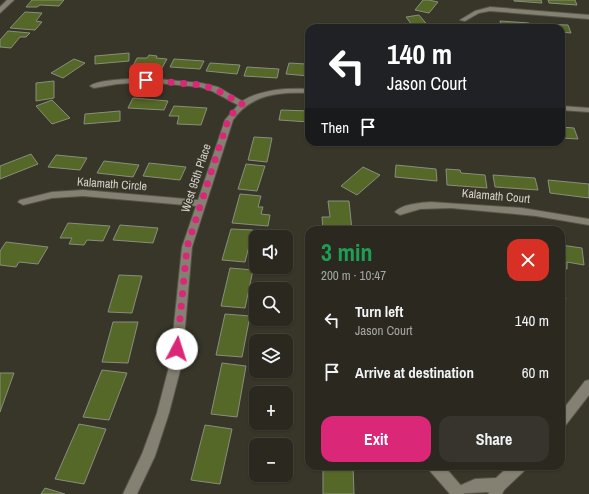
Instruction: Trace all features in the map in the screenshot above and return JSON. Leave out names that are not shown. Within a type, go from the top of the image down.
[{"type":"street","points":[[0,11],[11,0]]},
{"type":"street","points":[[462,20],[477,12],[490,9],[589,17]]},
{"type":"street","points":[[94,86],[117,82],[146,80],[201,85],[215,89],[242,104]]},
{"type":"street","name":"West 95th Place","points":[[130,494],[148,456],[163,413],[176,363],[187,247],[228,120],[242,104],[254,97],[269,92],[286,90],[305,91]]},
{"type":"street","points":[[565,108],[589,110]]},
{"type":"street","name":"Kalamath Circle","points":[[23,202],[35,198],[65,193],[83,193],[200,203]]},
{"type":"street","name":"Kalamath Court","points":[[400,212],[410,208],[432,205],[450,205],[518,210],[555,215],[589,222]]},
{"type":"street","points":[[565,417],[589,386]]},
{"type":"street","points":[[439,470],[457,494],[475,486],[497,489],[515,470]]},
{"type":"building","points":[[32,0],[64,0],[59,6],[40,5],[37,7],[26,7]]},
{"type":"building","points":[[423,0],[438,2],[429,13],[415,10]]},
{"type":"building","points":[[541,0],[542,3],[514,1]]},
{"type":"building","points":[[548,0],[575,0],[577,5],[549,3]]},
{"type":"building","points":[[25,12],[42,13],[36,21],[42,22],[35,30],[10,28]]},
{"type":"building","points":[[419,15],[427,24],[411,24],[406,17]]},
{"type":"building","points":[[500,21],[529,24],[501,24]]},
{"type":"building","points":[[565,25],[568,25],[571,33],[565,32]]},
{"type":"building","points":[[8,31],[30,33],[26,37],[20,37],[11,48],[0,47],[0,40]]},
{"type":"building","points":[[129,53],[129,61],[95,64],[95,56]]},
{"type":"building","points":[[149,55],[157,56],[156,58],[167,59],[162,68],[133,66],[137,58],[147,58]]},
{"type":"building","points":[[74,59],[85,63],[63,78],[51,73]]},
{"type":"building","points":[[174,59],[204,61],[200,69],[170,67]]},
{"type":"building","points":[[210,63],[240,65],[237,74],[206,71]]},
{"type":"building","points":[[289,63],[305,64],[305,76],[286,74]]},
{"type":"building","points":[[247,67],[279,69],[277,78],[244,76]]},
{"type":"building","points":[[54,81],[54,98],[36,101],[36,83]]},
{"type":"building","points":[[133,98],[168,101],[164,110],[128,108]]},
{"type":"building","points":[[52,100],[70,118],[52,124],[36,106]]},
{"type":"building","points":[[174,106],[207,108],[201,125],[177,124],[179,116],[169,116]]},
{"type":"building","points":[[281,110],[305,111],[305,122],[279,120]]},
{"type":"building","points":[[120,111],[120,121],[84,124],[85,114]]},
{"type":"building","points":[[565,127],[574,128],[578,139],[565,138]]},
{"type":"building","points":[[254,137],[272,138],[267,162],[248,160]]},
{"type":"building","points":[[31,154],[38,164],[0,179],[0,166]]},
{"type":"building","points":[[56,155],[87,158],[80,170],[48,167]]},
{"type":"building","points":[[104,161],[139,165],[133,177],[97,173]]},
{"type":"building","points":[[149,163],[186,167],[180,180],[143,176]]},
{"type":"building","points":[[246,164],[265,166],[257,191],[238,189]]},
{"type":"building","points":[[396,165],[436,169],[437,181],[395,177]]},
{"type":"building","points":[[363,167],[380,175],[357,195],[341,186]]},
{"type":"building","points":[[446,169],[460,170],[461,173],[485,175],[487,188],[447,185]]},
{"type":"building","points":[[493,175],[535,178],[538,190],[495,187]]},
{"type":"building","points":[[548,180],[589,184],[589,198],[550,193]]},
{"type":"building","points":[[240,194],[261,196],[258,207],[263,207],[261,214],[270,215],[268,226],[232,223]]},
{"type":"building","points":[[328,201],[349,201],[352,226],[323,226],[322,217],[330,217]]},
{"type":"building","points":[[68,223],[110,226],[103,241],[87,240],[84,245],[69,244],[72,238],[60,238]]},
{"type":"building","points":[[120,225],[158,228],[153,243],[113,240]]},
{"type":"building","points":[[231,229],[253,230],[249,230],[249,246],[245,262],[222,260]]},
{"type":"building","points":[[6,242],[48,247],[38,264],[19,262],[16,267],[0,265],[0,251]]},
{"type":"building","points":[[565,246],[582,248],[584,265],[567,262],[567,269],[565,269]]},
{"type":"building","points":[[230,268],[249,270],[249,274],[252,274],[250,282],[249,282],[245,308],[221,306]]},
{"type":"building","points":[[119,275],[142,276],[132,313],[108,312]]},
{"type":"building","points":[[225,314],[249,316],[242,357],[216,355]]},
{"type":"building","points":[[113,322],[138,322],[128,363],[102,362]]},
{"type":"building","points":[[222,363],[246,366],[237,417],[211,414]]},
{"type":"building","points":[[102,370],[127,373],[109,420],[83,417]]},
{"type":"building","points":[[0,373],[14,373],[0,412]]},
{"type":"building","points":[[79,424],[106,429],[84,484],[55,479]]},
{"type":"building","points":[[205,425],[232,429],[220,484],[191,480]]},
{"type":"building","points":[[323,470],[353,470],[354,494],[323,494]]},
{"type":"building","points":[[45,488],[65,494],[41,494]]},
{"type":"route","points":[[146,80],[201,85],[215,89],[242,104],[228,120],[187,247],[180,304],[177,349]]}]
